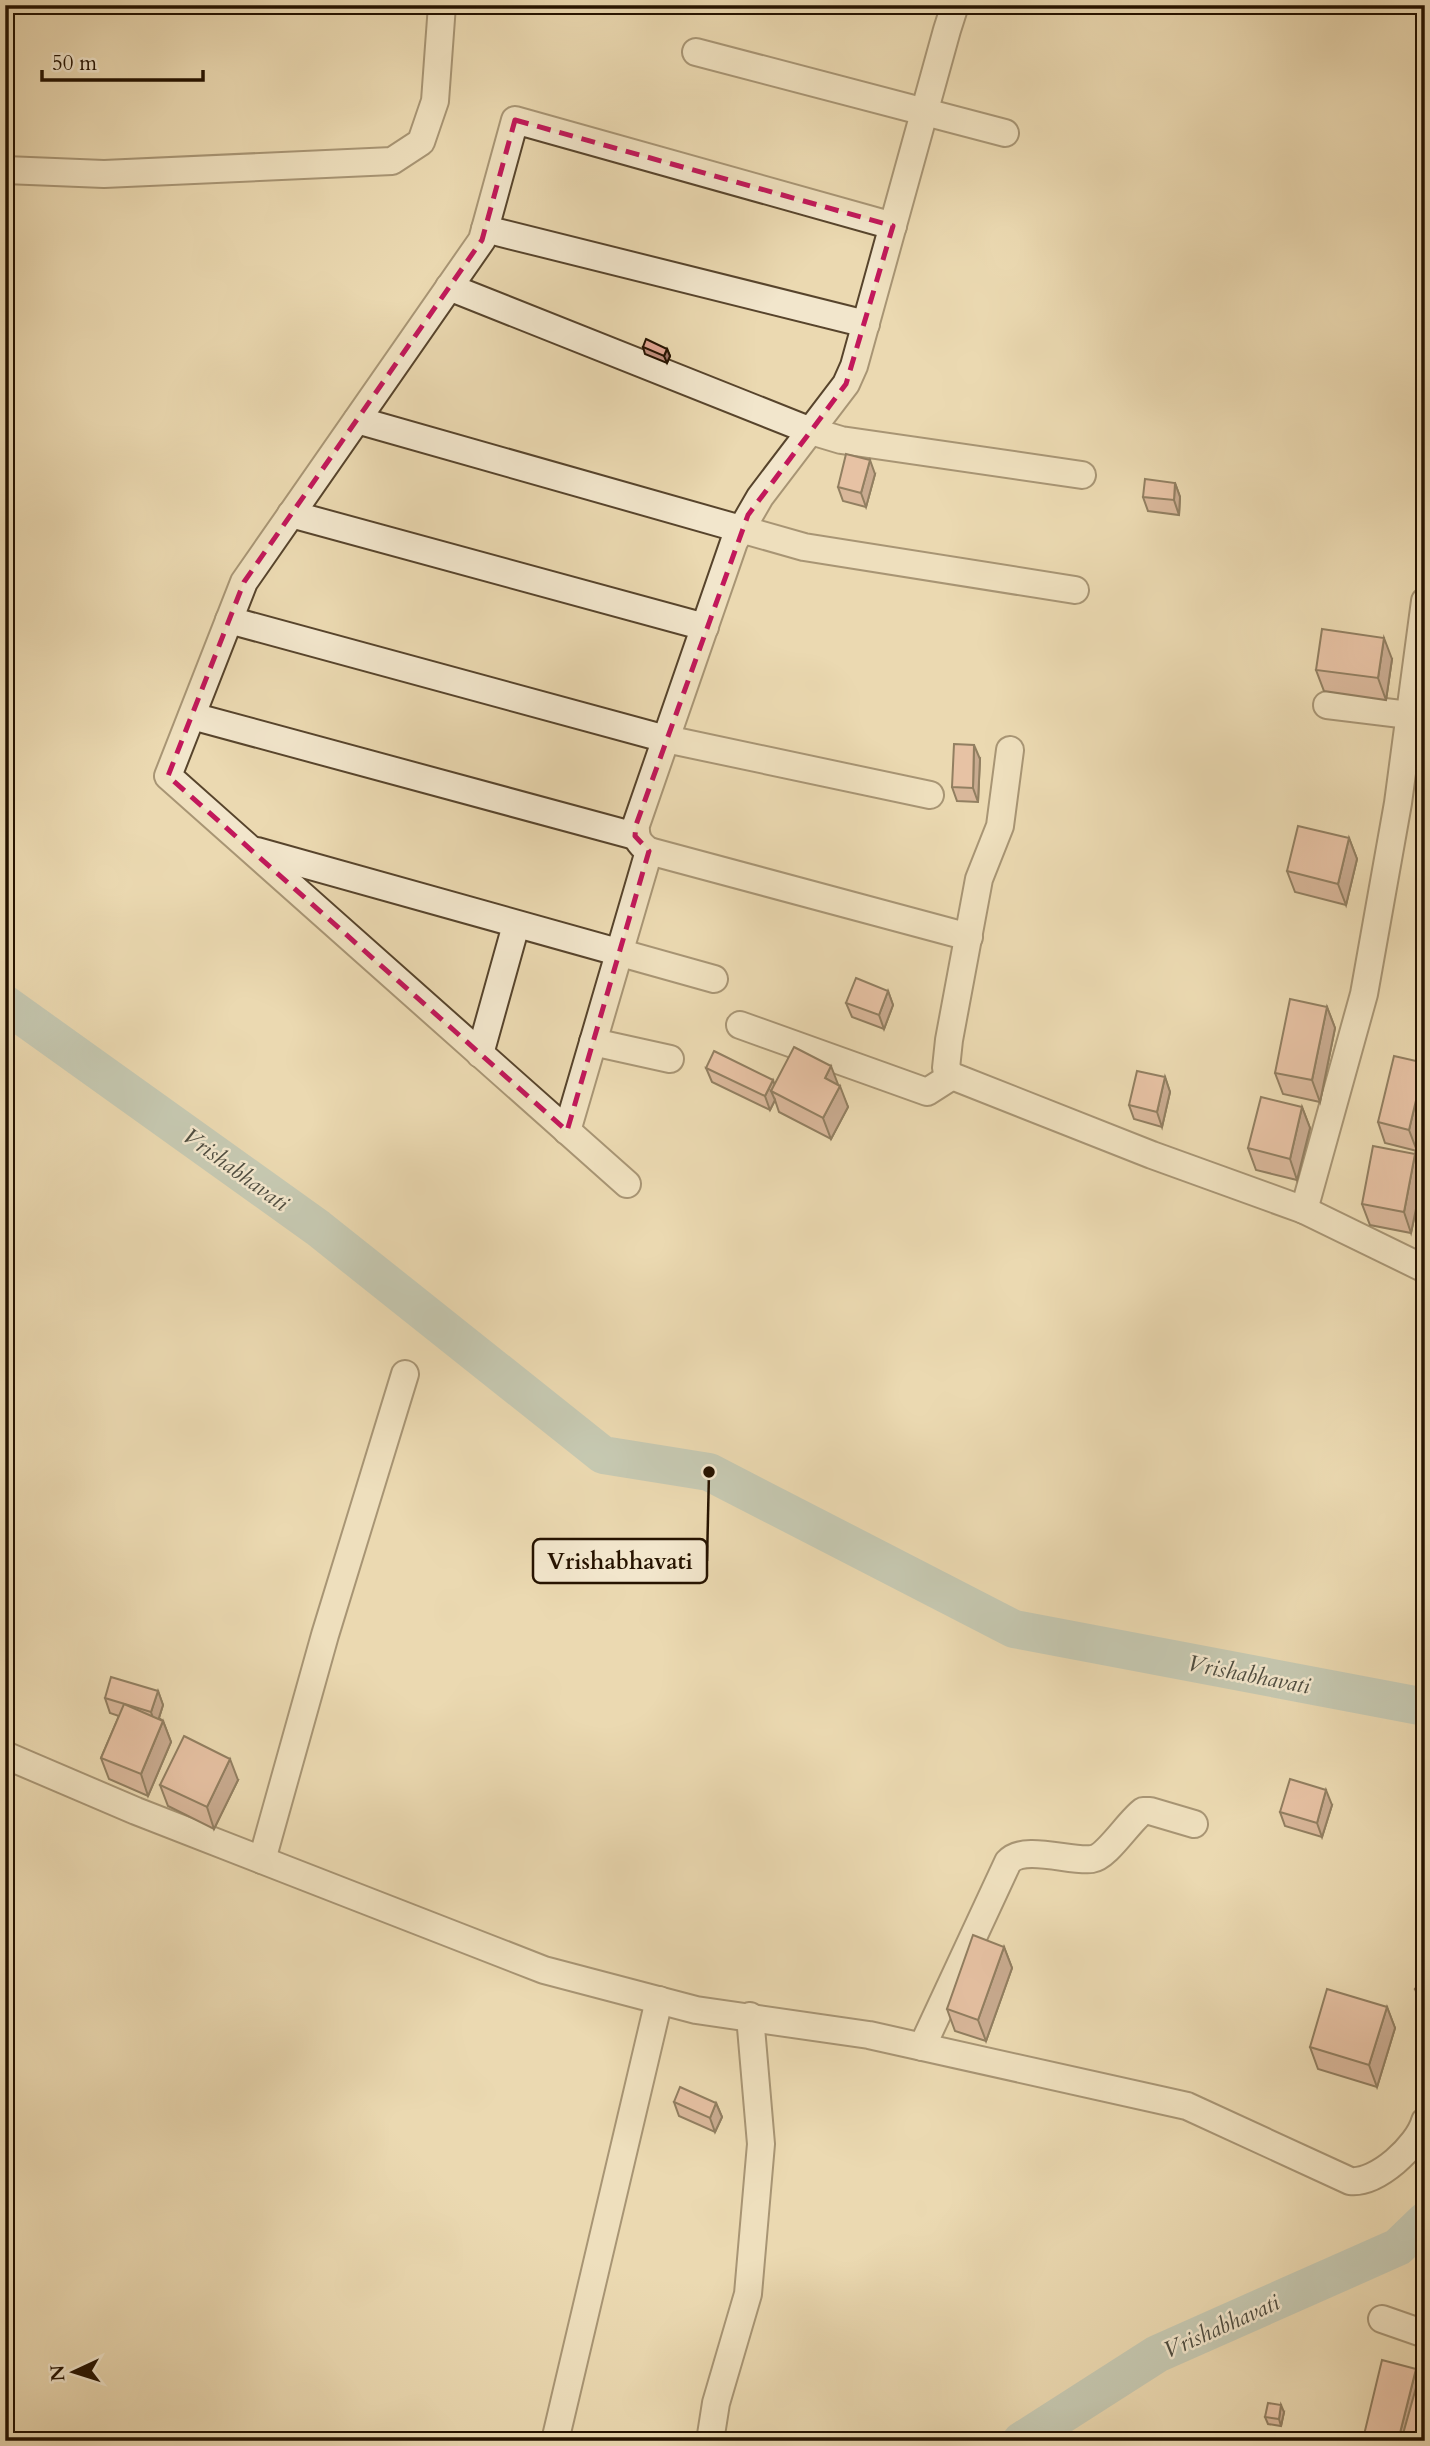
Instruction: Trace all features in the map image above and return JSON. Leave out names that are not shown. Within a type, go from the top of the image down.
[{"type":"street","points":[[5,170],[104,174],[392,161],[421,142],[435,101],[442,5]]},
{"type":"street","points":[[567,1131],[619,954],[642,844],[636,825],[734,542],[760,497],[846,384],[854,366],[955,5]]},
{"type":"street","points":[[696,52],[1004,133]]},
{"type":"street","points":[[627,1184],[169,776],[244,582],[482,240],[515,120],[893,226]]},
{"type":"street","points":[[485,229],[866,324]]},
{"type":"street","points":[[449,287],[811,431],[841,440],[1082,475]]},
{"type":"street","points":[[357,420],[804,547],[1074,590]]},
{"type":"street","points":[[291,514],[705,627]]},
{"type":"street","points":[[1304,1210],[1364,994],[1398,803],[1425,601]]},
{"type":"street","points":[[229,620],[666,739],[930,795]]},
{"type":"street","points":[[1327,705],[1409,715]]},
{"type":"street","points":[[192,716],[969,937]]},
{"type":"street","points":[[1010,750],[1000,826],[979,879],[950,1040],[946,1068],[952,1076],[1152,1155],[1304,1210],[1425,1269]]},
{"type":"street","points":[[251,850],[714,979]]},
{"type":"street","points":[[480,1054],[516,925]]},
{"type":"street","points":[[740,1025],[927,1092],[952,1076]]},
{"type":"street","points":[[593,1042],[670,1059]]},
{"type":"street","points":[[262,1860],[325,1635],[405,1374]]},
{"type":"street","points":[[5,1755],[136,1811],[544,1970],[696,2010],[869,2035],[1187,2106],[1350,2181],[1358,2182],[1386,2169],[1415,2141],[1425,2121]]},
{"type":"street","points":[[922,2047],[1012,1857],[1026,1854],[1093,1859],[1143,1811],[1195,1824]]},
{"type":"street","points":[[555,2441],[659,2000]]},
{"type":"street","points":[[710,2441],[716,2403],[748,2294],[761,2144],[750,2016]]},
{"type":"street","points":[[1382,2319],[1425,2334]]},
{"type":"highlighted area","points":[[515,120],[893,226],[846,384],[748,515],[636,825],[635,836],[649,851],[567,1131],[168,776],[244,582],[482,240]]},
{"type":"building","points":[[646,339],[667,349],[664,356],[643,347]]},
{"type":"building","points":[[846,454],[870,460],[861,493],[838,487]]},
{"type":"building","points":[[1145,479],[1175,483],[1174,500],[1143,497]]},
{"type":"building","points":[[1322,629],[1384,638],[1378,678],[1316,670]]},
{"type":"building","points":[[954,744],[974,745],[973,788],[952,787]]},
{"type":"building","points":[[1298,826],[1349,838],[1338,884],[1287,871]]},
{"type":"building","points":[[856,978],[888,991],[879,1015],[846,1003]]},
{"type":"building","points":[[1290,999],[1327,1007],[1312,1080],[1275,1073]]},
{"type":"building","points":[[794,1047],[831,1066],[825,1078],[840,1086],[823,1118],[771,1091]]},
{"type":"building","points":[[714,1051],[773,1080],[765,1096],[706,1068]]},
{"type":"building","points":[[1394,1056],[1425,1063],[1425,1098],[1417,1096],[1409,1130],[1378,1122]]},
{"type":"building","points":[[1137,1071],[1165,1077],[1157,1112],[1129,1105]]},
{"type":"building","points":[[1261,1097],[1302,1107],[1290,1159],[1248,1148]]},
{"type":"building","points":[[1373,1146],[1415,1154],[1404,1212],[1362,1204]]},
{"type":"building","points":[[111,1677],[158,1691],[151,1712],[105,1698]]},
{"type":"building","points":[[124,1704],[163,1721],[141,1774],[101,1758]]},
{"type":"building","points":[[184,1736],[230,1759],[207,1807],[160,1785]]},
{"type":"building","points":[[1290,1779],[1326,1790],[1317,1823],[1280,1812]]},
{"type":"building","points":[[973,1935],[1004,1947],[978,2020],[947,2009]]},
{"type":"building","points":[[1422,1979],[1425,1981],[1423,1994],[1415,1989]]},
{"type":"building","points":[[1327,1989],[1387,2007],[1369,2065],[1310,2047]]},
{"type":"building","points":[[680,2087],[716,2103],[710,2118],[674,2102]]},
{"type":"building","points":[[1382,2360],[1416,2369],[1398,2441],[1363,2439]]},
{"type":"building","points":[[1423,2363],[1425,2441],[1401,2441]]},
{"type":"building","points":[[1268,2403],[1281,2405],[1279,2419],[1265,2417]]},
{"type":"waterway","name":"Vrishabhavati","points":[[5,1004],[318,1228],[603,1455],[709,1472],[1014,1629],[1425,1707]]},
{"type":"waterway","name":"Vrishabhavati","points":[[1021,2441],[1157,2354],[1398,2247],[1425,2221]]},
{"type":"place","name":"Vrishabhavati","points":[[709,1472]]}]
